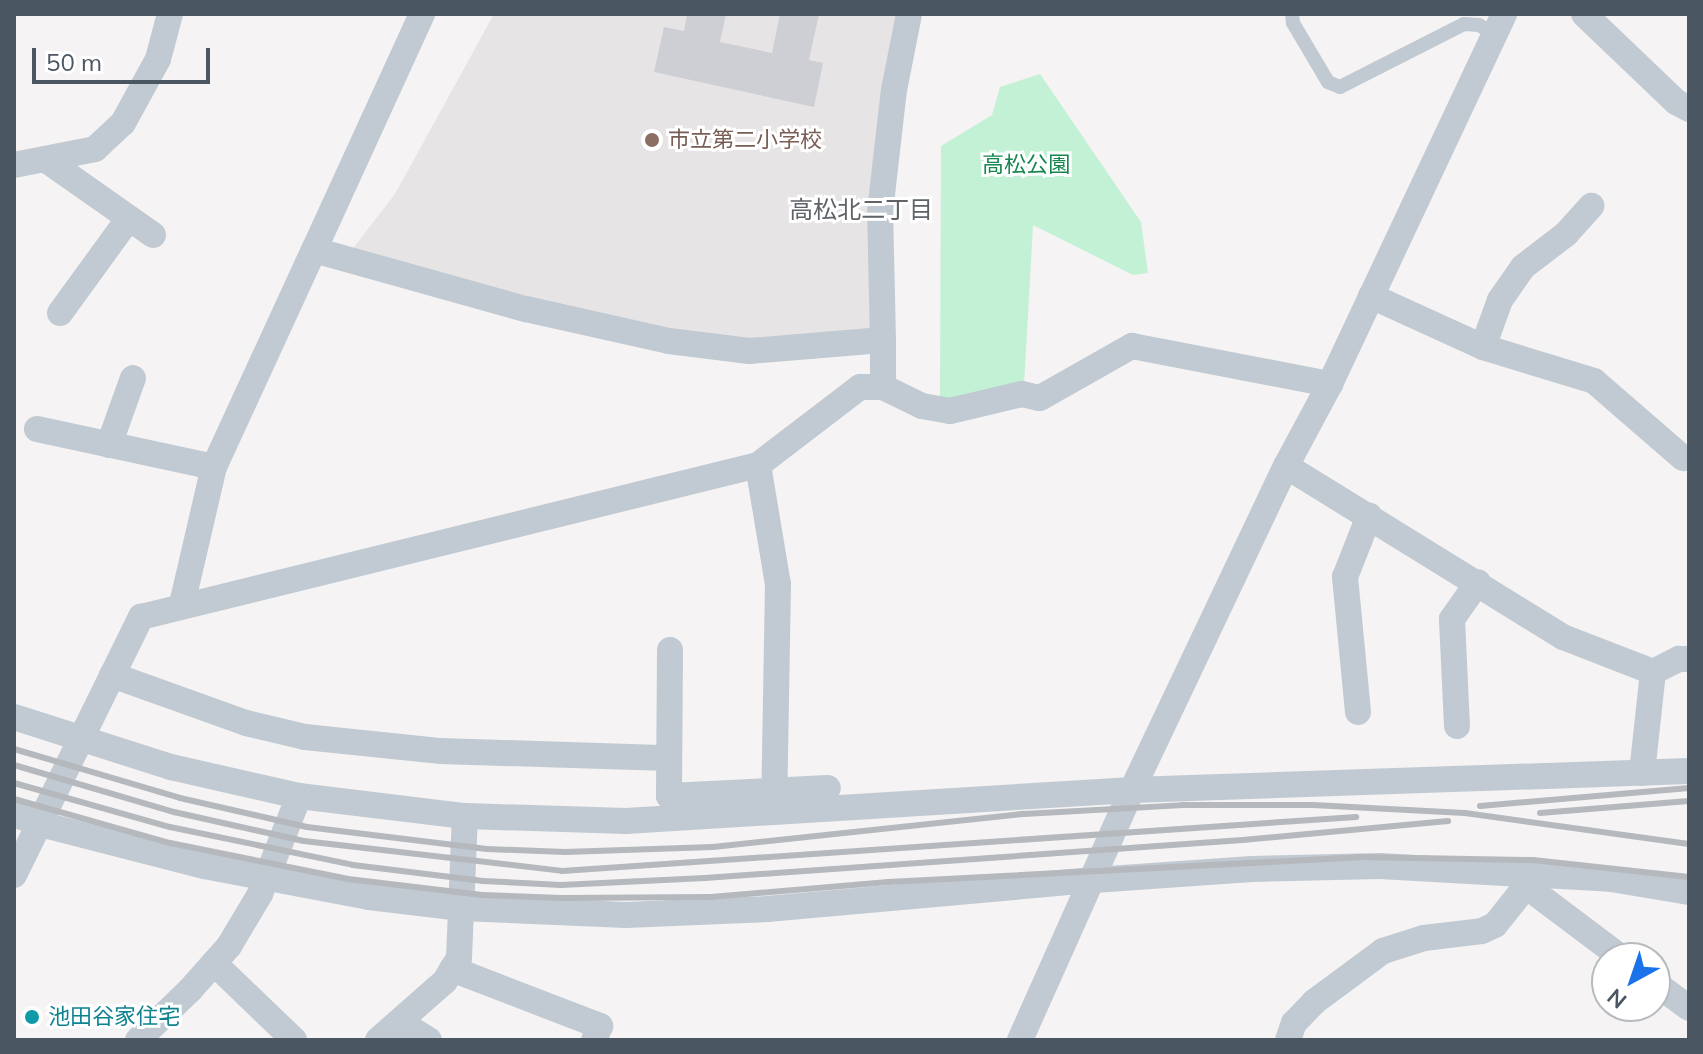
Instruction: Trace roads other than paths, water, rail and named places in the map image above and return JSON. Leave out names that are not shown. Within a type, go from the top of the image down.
[{"type":"street","points":[[14,165],[95,149],[123,123],[158,59],[170,14]]},
{"type":"street","points":[[182,604],[214,467],[422,14]]},
{"type":"street","points":[[883,387],[880,212],[894,90],[909,14]]},
{"type":"street","points":[[1584,14],[1676,102],[1689,109]]},
{"type":"street","points":[[1020,1040],[1132,790],[1286,466],[1330,384],[1499,24]]},
{"type":"street","points":[[45,159],[153,235]]},
{"type":"street","points":[[1483,347],[1500,300],[1523,267],[1566,234],[1591,206]]},
{"type":"street","points":[[60,313],[129,218]]},
{"type":"street","points":[[314,250],[526,309],[669,341],[749,351],[883,340]]},
{"type":"street","points":[[1371,296],[1483,347],[1594,381],[1683,458]]},
{"type":"street","points":[[14,875],[141,617],[182,604],[758,465],[860,387],[883,387],[922,406],[950,411],[1022,394],[1040,398],[1132,346],[1330,384]]},
{"type":"street","points":[[109,445],[133,378]]},
{"type":"street","points":[[37,429],[214,467]]},
{"type":"street","points":[[758,465],[778,584],[774,801]]},
{"type":"street","points":[[1286,466],[1563,637],[1653,672],[1679,659],[1689,659]]},
{"type":"street","points":[[1358,712],[1345,577],[1369,516]]},
{"type":"street","points":[[1457,726],[1452,619],[1478,582]]},
{"type":"street","points":[[670,650],[669,796],[774,801],[1689,771]]},
{"type":"street","points":[[1642,773],[1653,672]]},
{"type":"street","points":[[112,675],[246,723],[305,737],[441,751],[668,758]]},
{"type":"street","points":[[14,717],[171,767],[299,796],[465,816],[626,821],[774,801],[828,788]]},
{"type":"street","points":[[138,1040],[229,946],[267,876],[299,796]]},
{"type":"street","points":[[14,814],[40,824],[204,866],[369,897],[461,908],[626,915],[751,910],[1094,880],[1252,869],[1380,866],[1525,880],[1611,879],[1689,892]]},
{"type":"street","points":[[378,1040],[400,1022],[459,958],[465,816]]},
{"type":"street","points":[[1525,880],[1602,942]]},
{"type":"street","points":[[1288,1040],[1294,1023],[1314,1002],[1383,951],[1424,938],[1482,931],[1495,925],[1525,880]]},
{"type":"street","points":[[214,963],[294,1040]]},
{"type":"street","points":[[452,969],[600,1026],[594,1040]]},
{"type":"street","points":[[1671,995],[1689,1008]]},
{"type":"street","points":[[400,1022],[429,1040]]},
{"type":"lane","points":[[1292,14],[1293,23],[1328,82],[1340,87],[1464,24],[1499,24]]},
{"type":"railway","points":[[14,749],[180,798],[307,827],[487,849],[565,852],[713,847],[1024,814],[1183,805],[1313,805],[1465,813],[1689,844]]},
{"type":"railway","points":[[14,765],[174,812],[304,841],[562,871],[1356,817]]},
{"type":"railway","points":[[14,783],[170,827],[353,865],[483,881],[561,885],[705,878],[1243,840],[1448,821]]},
{"type":"railway","points":[[1480,806],[1689,788]]},
{"type":"railway","points":[[14,799],[170,843],[348,879],[482,895],[711,897],[888,882],[1358,857],[1533,860],[1689,877]]},
{"type":"railway","points":[[1540,813],[1689,801]]},
{"type":"place","name":"市立第二小学校","points":[[652,140]]},
{"type":"place","name":"池田谷家住宅","points":[[32,1017]]},
{"type":"district","name":"高松北二丁目","points":[[861,210]]},
{"type":"park label","name":"高松公園","points":[[1026,165]]}]
